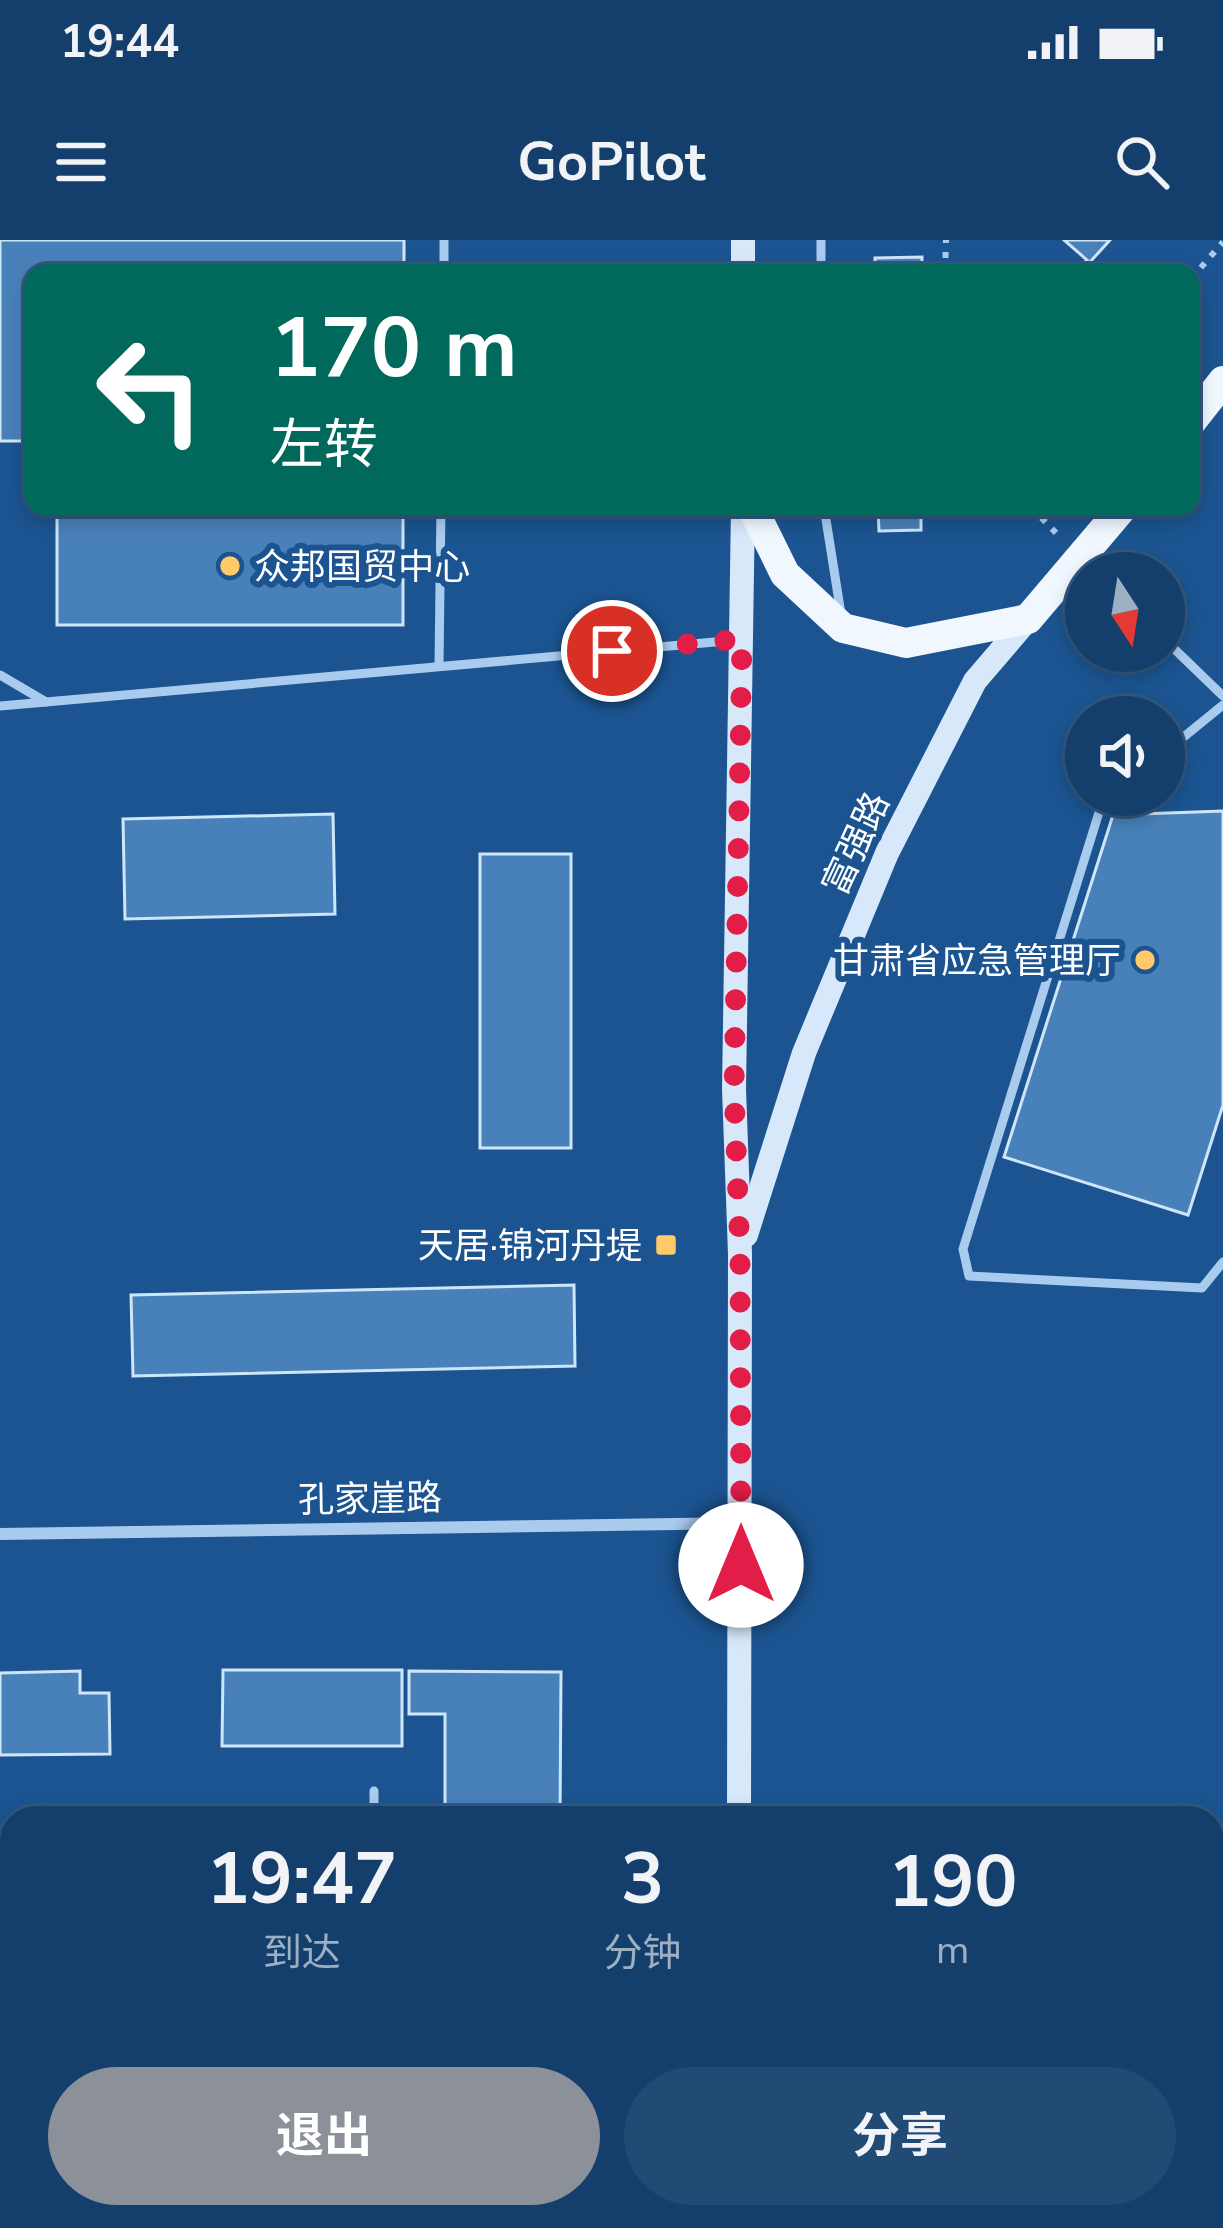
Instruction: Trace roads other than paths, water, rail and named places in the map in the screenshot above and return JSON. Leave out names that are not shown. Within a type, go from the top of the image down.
[{"type":"main road","points":[[1200,410],[1223,381]]},
{"type":"main road","points":[[739,1806],[742,1522],[734,1089],[743,516]]},
{"type":"main road","points":[[756,516],[784,574],[843,628],[906,644],[1028,619],[1065,586]]},
{"type":"main road","points":[[1096,552],[1118,516]]},
{"type":"main road","name":"富强路","points":[[740,1254],[804,1053],[887,854],[975,681],[1028,619]]},
{"type":"street","name":"孔家崖路","points":[[0,1534],[742,1522]]},
{"type":"lane","points":[[439,666],[441,516]]},
{"type":"lane","points":[[825,516],[843,628]]},
{"type":"lane","points":[[0,706],[742,639]]},
{"type":"lane","points":[[1185,659],[1223,695]]},
{"type":"lane","points":[[0,675],[46,701]]},
{"type":"lane","points":[[1185,736],[1223,705]]},
{"type":"lane","points":[[1098,816],[963,1249],[969,1276],[1202,1288],[1223,1262]]},
{"type":"lane","points":[[374,1791],[374,1806]]},
{"type":"place","name":"众邦国贸中心","points":[[230,566]]},
{"type":"place","name":"甘肃省应急管理厅","points":[[1145,960]]},
{"type":"place","name":"天居·锦河丹堤","points":[[666,1245]]}]
